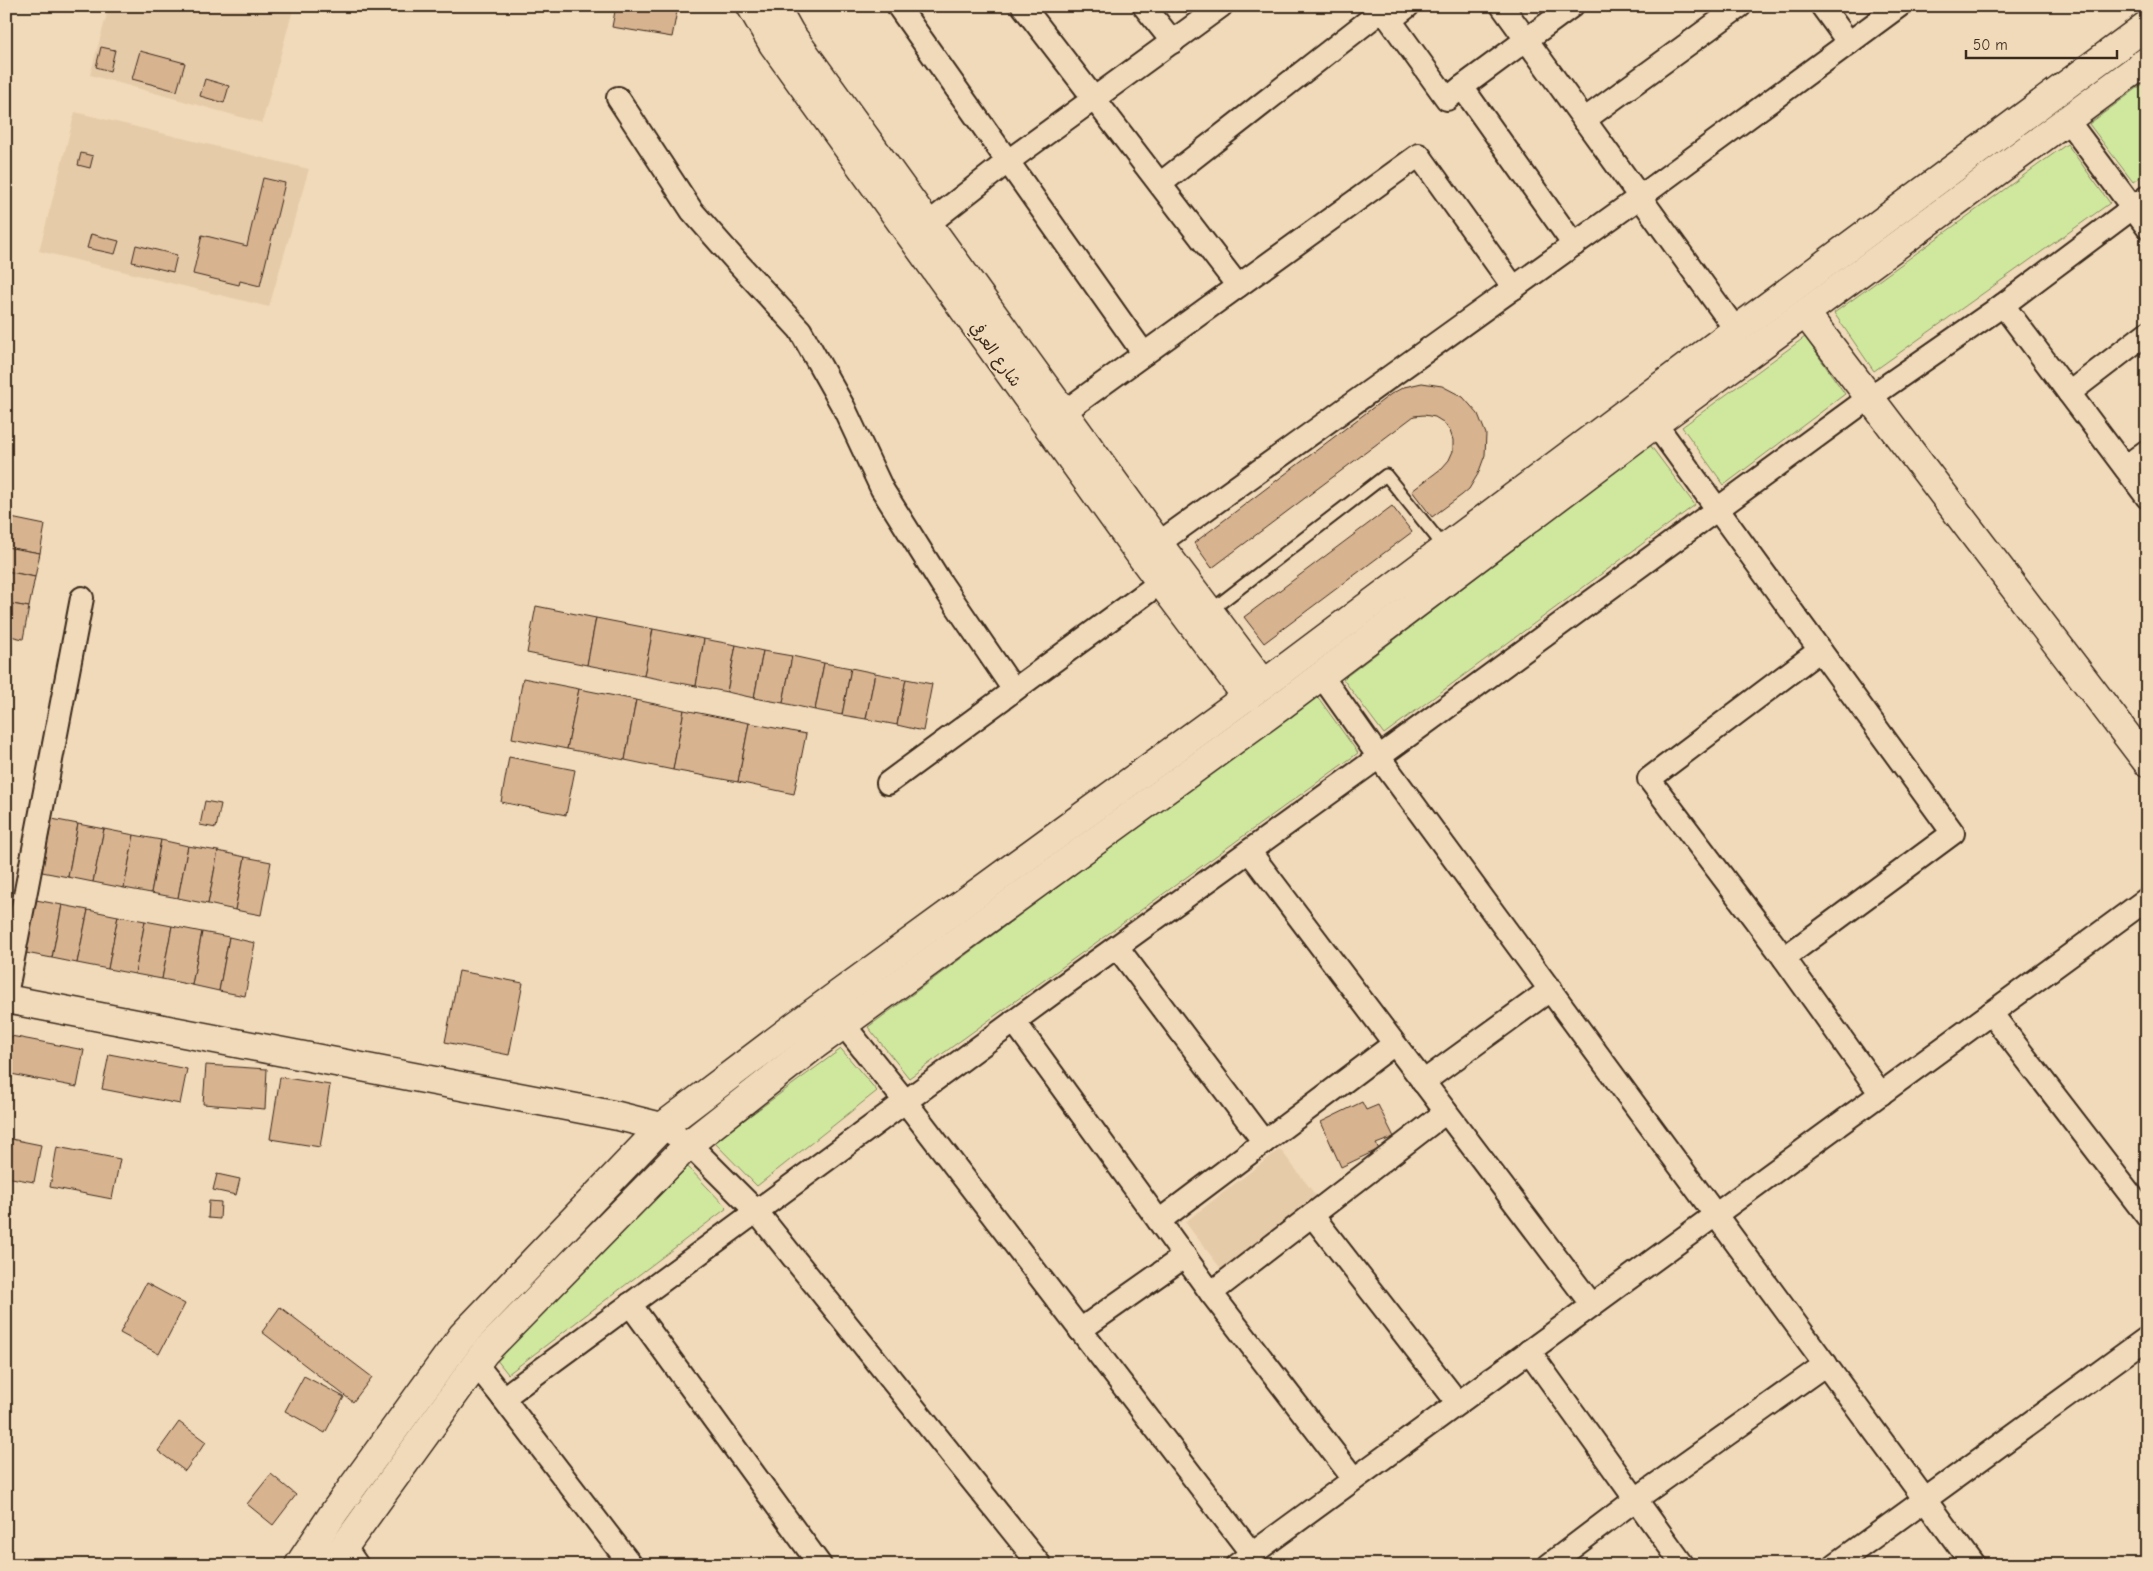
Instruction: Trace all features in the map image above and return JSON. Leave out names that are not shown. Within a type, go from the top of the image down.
[{"type":"main road","name":"شارع العرفي","points":[[751,6],[772,44],[1150,549],[1210,611],[1255,690]]},
{"type":"main road","name":"شارع العرفي","points":[[775,6],[790,33],[1064,412],[1150,549],[1161,582],[1255,690]]},
{"type":"main road","points":[[299,1565],[335,1511],[462,1336],[662,1127],[795,1026],[1255,690],[2147,25]]},
{"type":"main road","points":[[344,1558],[484,1353],[690,1144],[844,1024],[1321,676],[1656,424],[2147,61]]},
{"type":"main road","points":[[1806,314],[2147,762]]},
{"type":"main road","points":[[6,998],[618,1116],[662,1127]]},
{"type":"street","points":[[898,6],[1144,354]]},
{"type":"street","points":[[1023,6],[1238,286]]},
{"type":"street","points":[[1144,6],[1172,42]]},
{"type":"street","points":[[928,224],[1007,162],[1221,6]]},
{"type":"street","points":[[1160,184],[1383,12],[1408,6]]},
{"type":"street","points":[[1502,6],[1736,330]]},
{"type":"street","points":[[1383,12],[1447,99],[1572,6]]},
{"type":"street","points":[[1584,120],[1740,6]]},
{"type":"street","points":[[1822,6],[1849,44]]},
{"type":"street","points":[[1150,549],[1640,198],[1899,6]]},
{"type":"street","points":[[1462,87],[1574,245]]},
{"type":"street","points":[[618,98],[692,211],[800,330],[844,408],[882,489],[940,583],[1014,690]]},
{"type":"street","points":[[2068,121],[2140,202],[2147,227]]},
{"type":"street","points":[[1064,412],[1419,155],[1514,288]]},
{"type":"street","points":[[503,1398],[1014,1021],[1380,757],[1869,398],[2003,305],[2140,202]]},
{"type":"street","points":[[2003,305],[2147,497]]},
{"type":"street","points":[[2069,393],[2147,333]]},
{"type":"street","points":[[1640,402],[1953,833],[1784,958]]},
{"type":"street","points":[[2125,467],[2147,451]]},
{"type":"street","points":[[888,783],[1161,582]]},
{"type":"street","points":[[6,994],[82,598]]},
{"type":"street","points":[[1820,650],[1649,779],[1784,958],[1882,1094]]},
{"type":"street","points":[[1321,676],[1973,1565]]},
{"type":"street","points":[[1249,851],[1592,1305]]},
{"type":"street","points":[[844,1024],[1080,1330],[1244,1559],[2147,900]]},
{"type":"street","points":[[1117,947],[1264,1142]]},
{"type":"street","points":[[1423,1082],[1551,989]]},
{"type":"street","points":[[1991,1013],[2147,1216]]},
{"type":"street","points":[[1014,1021],[1211,1292],[1354,1480]]},
{"type":"street","points":[[1159,1221],[1394,1044]]},
{"type":"street","points":[[1211,1292],[1446,1112]]},
{"type":"street","points":[[662,1127],[690,1144],[756,1210],[1040,1565]]},
{"type":"street","points":[[1312,1215],[1458,1403]]},
{"type":"street","points":[[1080,1330],[1185,1256]]},
{"type":"street","points":[[630,1304],[820,1565]]},
{"type":"street","points":[[1835,1565],[2147,1338]]},
{"type":"street","points":[[1530,1351],[1683,1565]]},
{"type":"street","points":[[476,1364],[631,1565]]},
{"type":"street","points":[[1549,1565],[1636,1499],[1826,1364]]},
{"type":"lane","points":[[1210,611],[1386,475],[1445,548]]},
{"type":"shaded area","points":[[109,6],[294,6],[262,123],[90,75]]},
{"type":"shaded area","points":[[75,112],[309,169],[269,307],[39,251]]},
{"type":"shaded area","points":[[1280,1149],[1317,1197],[1222,1270],[1185,1222]]},
{"type":"green space","points":[[2147,81],[2147,172],[2133,182],[2089,124]]},
{"type":"green space","points":[[2067,144],[2110,203],[1874,371],[1834,313]]},
{"type":"green space","points":[[1805,337],[1845,394],[1724,485],[1682,427]]},
{"type":"green space","points":[[1650,445],[1695,505],[1384,734],[1343,679]]},
{"type":"green space","points":[[1317,696],[1358,753],[909,1078],[868,1027]]},
{"type":"green space","points":[[841,1049],[877,1091],[757,1186],[714,1142]]},
{"type":"green space","points":[[688,1167],[727,1208],[508,1374],[496,1359]]},
{"type":"building","points":[[616,6],[678,6],[672,37],[612,27]]},
{"type":"building","points":[[101,47],[115,50],[110,71],[96,67]]},
{"type":"building","points":[[140,51],[185,63],[177,91],[132,79]]},
{"type":"building","points":[[205,79],[229,86],[224,103],[200,96]]},
{"type":"building","points":[[81,153],[93,156],[90,168],[78,165]]},
{"type":"building","points":[[263,178],[285,183],[260,286],[240,281],[239,285],[193,274],[202,235],[247,246]]},
{"type":"building","points":[[91,234],[119,241],[115,254],[87,248]]},
{"type":"building","points":[[136,245],[177,255],[173,272],[132,262]]},
{"type":"building","points":[[1422,383],[1442,386],[1463,397],[1478,414],[1486,434],[1485,455],[1478,474],[1469,489],[1432,517],[1412,491],[1442,468],[1449,460],[1453,451],[1453,440],[1450,431],[1443,422],[1435,417],[1414,416],[1212,568],[1194,543],[1391,394],[1404,387]]},
{"type":"building","points":[[1392,506],[1412,532],[1264,643],[1244,617]]},
{"type":"building","points":[[11,518],[45,525],[40,553],[6,547]]},
{"type":"building","points":[[6,547],[40,553],[35,577],[6,571]]},
{"type":"building","points":[[6,571],[35,577],[29,607],[6,603]]},
{"type":"building","points":[[6,603],[29,607],[23,639],[6,635]]},
{"type":"building","points":[[536,606],[596,618],[587,665],[527,653]]},
{"type":"building","points":[[596,618],[653,629],[644,676],[587,665]]},
{"type":"building","points":[[653,629],[704,639],[696,686],[644,676]]},
{"type":"building","points":[[704,639],[736,645],[727,692],[696,686]]},
{"type":"building","points":[[736,645],[763,651],[754,698],[727,692]]},
{"type":"building","points":[[763,651],[792,656],[783,703],[754,698]]},
{"type":"building","points":[[792,656],[824,663],[815,710],[783,703]]},
{"type":"building","points":[[824,663],[851,668],[842,715],[815,710]]},
{"type":"building","points":[[851,668],[875,673],[866,719],[842,715]]},
{"type":"building","points":[[875,673],[906,679],[897,725],[866,719]]},
{"type":"building","points":[[523,678],[579,689],[567,749],[512,738]]},
{"type":"building","points":[[906,679],[932,684],[923,731],[897,725]]},
{"type":"building","points":[[579,689],[636,700],[625,760],[567,749]]},
{"type":"building","points":[[636,700],[684,710],[673,770],[625,760]]},
{"type":"building","points":[[684,710],[749,723],[738,782],[673,770]]},
{"type":"building","points":[[749,723],[806,734],[794,794],[738,782]]},
{"type":"building","points":[[509,757],[575,770],[566,815],[501,802]]},
{"type":"building","points":[[205,801],[221,804],[216,828],[200,825]]},
{"type":"building","points":[[52,819],[78,824],[68,877],[42,872]]},
{"type":"building","points":[[78,824],[104,829],[93,882],[68,877]]},
{"type":"building","points":[[104,829],[134,835],[124,888],[93,882]]},
{"type":"building","points":[[134,835],[161,840],[151,893],[124,888]]},
{"type":"building","points":[[161,840],[188,846],[178,898],[151,893]]},
{"type":"building","points":[[188,846],[218,851],[208,904],[178,898]]},
{"type":"building","points":[[218,851],[245,857],[235,910],[208,904]]},
{"type":"building","points":[[245,857],[271,862],[261,915],[235,910]]},
{"type":"building","points":[[36,900],[62,905],[52,958],[26,953]]},
{"type":"building","points":[[62,905],[88,910],[77,963],[52,958]]},
{"type":"building","points":[[88,910],[118,916],[108,969],[77,963]]},
{"type":"building","points":[[118,916],[145,921],[135,974],[108,969]]},
{"type":"building","points":[[145,921],[172,926],[162,979],[135,974]]},
{"type":"building","points":[[172,926],[202,932],[192,985],[162,979]]},
{"type":"building","points":[[202,932],[229,937],[219,991],[192,985]]},
{"type":"building","points":[[229,937],[255,943],[245,996],[219,991]]},
{"type":"building","points":[[459,971],[523,983],[509,1055],[445,1042]]},
{"type":"building","points":[[11,1036],[84,1050],[77,1087],[6,1073]]},
{"type":"building","points":[[109,1054],[187,1069],[180,1104],[102,1089]]},
{"type":"building","points":[[206,1065],[267,1069],[265,1109],[203,1104]]},
{"type":"building","points":[[280,1077],[330,1085],[320,1147],[270,1139]]},
{"type":"building","points":[[1362,1102],[1366,1110],[1378,1105],[1394,1137],[1376,1144],[1379,1149],[1341,1167],[1321,1122]]},
{"type":"building","points":[[6,1138],[41,1145],[34,1182],[6,1177]]},
{"type":"building","points":[[57,1147],[120,1159],[112,1199],[50,1187]]},
{"type":"building","points":[[217,1174],[240,1179],[236,1195],[213,1190]]},
{"type":"building","points":[[209,1201],[221,1202],[220,1219],[208,1218]]},
{"type":"building","points":[[146,1283],[185,1304],[159,1354],[120,1333]]},
{"type":"building","points":[[280,1307],[372,1377],[353,1402],[262,1332]]},
{"type":"building","points":[[304,1376],[344,1397],[325,1433],[285,1411]]},
{"type":"building","points":[[179,1422],[206,1442],[185,1471],[158,1451]]},
{"type":"building","points":[[271,1474],[296,1495],[273,1525],[247,1504]]}]
